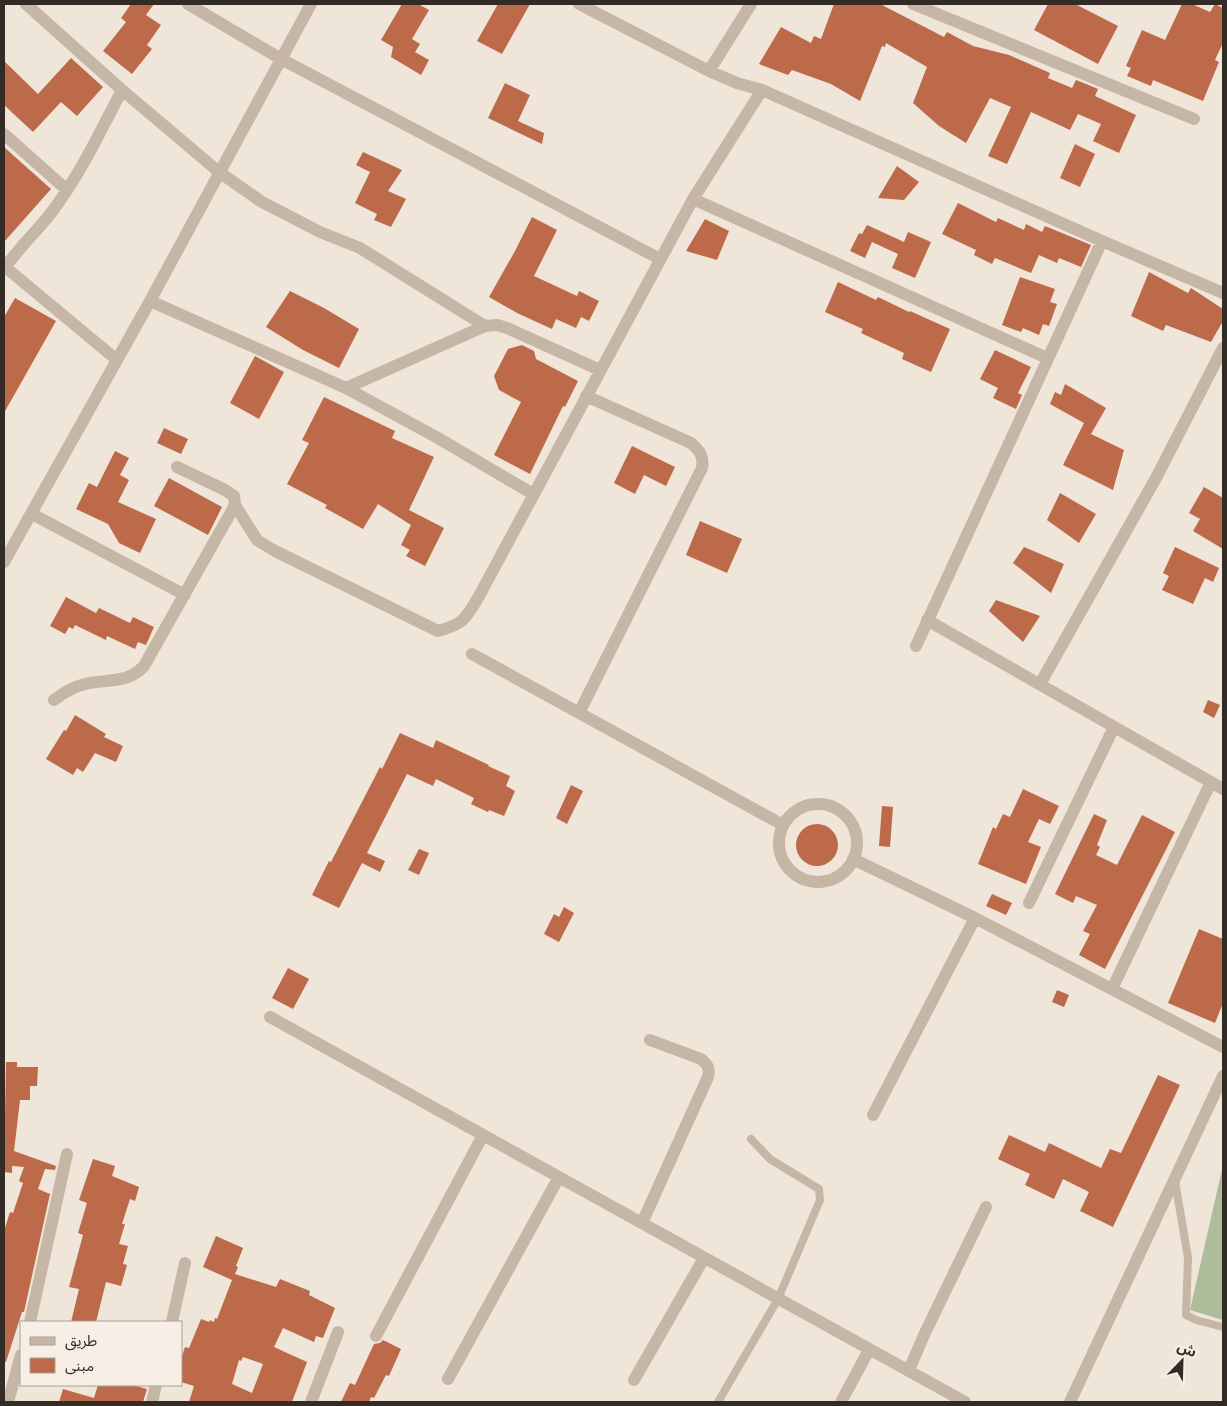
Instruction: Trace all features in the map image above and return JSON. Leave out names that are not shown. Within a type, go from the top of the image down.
[{"type":"street","points":[[26,4],[122,90],[219,172],[262,202],[320,232],[367,252],[485,326]]},
{"type":"street","points":[[188,4],[281,59],[660,259]]},
{"type":"street","points":[[4,562],[150,301],[311,4]]},
{"type":"street","points":[[579,4],[737,83],[762,90],[1223,293]]},
{"type":"street","points":[[710,70],[750,4]]},
{"type":"street","points":[[913,4],[1194,119]]},
{"type":"street","points":[[117,360],[4,267],[68,190],[87,158],[122,90]]},
{"type":"street","points":[[177,467],[234,496],[235,505],[257,540],[275,551],[438,631],[454,626],[464,620],[478,598],[693,199],[762,90]]},
{"type":"street","points":[[4,134],[68,190]]},
{"type":"street","points":[[693,199],[1047,358]]},
{"type":"street","points":[[916,646],[1102,241]]},
{"type":"street","points":[[150,301],[346,388],[438,438],[533,494]]},
{"type":"street","points":[[346,388],[485,326],[497,325],[600,370]]},
{"type":"street","points":[[1040,684],[1156,478],[1223,348]]},
{"type":"street","points":[[579,713],[702,468],[704,459],[700,451],[691,443],[586,396]]},
{"type":"street","points":[[54,700],[65,691],[85,684],[126,679],[136,674],[144,666],[186,595],[235,505]]},
{"type":"street","points":[[32,514],[186,595]]},
{"type":"street","points":[[927,620],[1223,789]]},
{"type":"street","points":[[472,654],[783,825]]},
{"type":"street","points":[[1029,903],[1114,727]]},
{"type":"street","points":[[1112,989],[1211,782]]},
{"type":"street","points":[[817,805],[834,808],[852,824],[857,847],[854,859],[847,869],[837,877],[826,881],[813,882],[801,878],[791,871],[779,850],[779,837],[783,825],[790,816],[800,809],[817,805]]},
{"type":"street","points":[[854,859],[975,918],[1223,1048]]},
{"type":"street","points":[[873,1115],[975,918]]},
{"type":"street","points":[[270,1016],[965,1402]]},
{"type":"street","points":[[642,1224],[710,1070],[708,1065],[701,1060],[650,1040]]},
{"type":"street","points":[[1070,1402],[1223,1076]]},
{"type":"street","points":[[376,1336],[483,1135]]},
{"type":"street","points":[[30,1321],[67,1154]]},
{"type":"street","points":[[448,1379],[559,1177]]},
{"type":"street","points":[[908,1370],[986,1207]]},
{"type":"street","points":[[634,1380],[704,1258]]},
{"type":"street","points":[[172,1321],[185,1263]]},
{"type":"street","points":[[312,1402],[338,1332]]},
{"type":"street","points":[[841,1402],[869,1350]]},
{"type":"street","points":[[8,1402],[20,1360]]},
{"type":"street","points":[[152,1402],[156,1386]]},
{"type":"lane","points":[[718,1402],[778,1299],[820,1200],[819,1189],[770,1159],[751,1138]]},
{"type":"lane","points":[[1175,1179],[1188,1258],[1186,1315],[1196,1320],[1223,1327]]},
{"type":"green space","points":[[1223,1165],[1223,1320],[1190,1310]]},
{"type":"building","points":[[131,4],[154,4],[146,15],[161,25],[147,45],[152,49],[132,74],[103,51],[126,22],[121,18]]},
{"type":"building","points":[[402,4],[418,4],[429,10],[412,39],[420,44],[415,52],[429,60],[421,75],[391,57],[393,47],[381,40]]},
{"type":"building","points":[[498,4],[530,4],[502,54],[477,41]]},
{"type":"building","points":[[834,4],[880,4],[944,37],[947,32],[973,46],[1009,55],[1050,73],[1048,78],[1072,88],[1076,80],[1098,89],[1095,96],[1136,115],[1119,153],[1093,141],[1101,124],[1078,114],[1070,130],[1031,112],[1007,164],[988,156],[1011,107],[990,98],[966,143],[939,126],[913,103],[927,67],[886,43],[885,47],[882,46],[860,101],[831,84],[792,70],[788,75],[759,64],[781,27],[811,43],[814,36],[821,39]]},
{"type":"building","points":[[1048,4],[1075,4],[1118,26],[1098,64],[1034,30]]},
{"type":"building","points":[[1182,4],[1192,4],[1210,12],[1215,4],[1223,8],[1223,43],[1215,60],[1219,62],[1203,101],[1153,80],[1151,86],[1127,76],[1131,68],[1126,66],[1142,30],[1165,40]]},
{"type":"building","points":[[71,58],[103,87],[77,116],[61,102],[33,132],[4,105],[4,61],[38,94]]},
{"type":"building","points":[[505,83],[530,95],[518,121],[544,133],[542,144],[488,118]]},
{"type":"building","points":[[1075,144],[1095,154],[1080,187],[1060,178]]},
{"type":"building","points":[[4,147],[51,189],[4,242]]},
{"type":"building","points":[[363,152],[402,170],[388,191],[406,199],[391,227],[374,220],[377,214],[355,203],[370,172],[356,165]]},
{"type":"building","points":[[897,166],[919,182],[904,200],[878,198]]},
{"type":"building","points":[[958,203],[996,222],[998,218],[1024,230],[1026,224],[1042,232],[1045,226],[1091,245],[1081,267],[1059,258],[1057,263],[1039,255],[1031,273],[995,258],[992,264],[974,255],[976,250],[942,234]]},
{"type":"building","points":[[532,217],[557,230],[534,276],[577,296],[579,291],[599,301],[589,321],[581,317],[576,328],[556,319],[552,329],[517,313],[489,297]]},
{"type":"building","points":[[705,219],[729,231],[717,260],[686,251]]},
{"type":"building","points":[[867,225],[904,242],[908,232],[931,242],[915,278],[892,268],[898,254],[872,242],[865,258],[850,251],[859,233],[862,234]]},
{"type":"building","points":[[1149,272],[1188,293],[1191,288],[1223,309],[1223,321],[1211,342],[1166,325],[1163,331],[1131,316]]},
{"type":"building","points":[[1020,277],[1055,289],[1050,302],[1057,304],[1049,326],[1043,324],[1039,335],[1023,328],[1021,332],[1002,325]]},
{"type":"building","points":[[838,282],[876,300],[878,297],[950,329],[931,372],[902,359],[904,353],[861,333],[863,329],[825,312]]},
{"type":"building","points":[[290,291],[324,308],[359,329],[339,368],[303,350],[266,327]]},
{"type":"building","points":[[15,298],[56,321],[4,413],[4,317]]},
{"type":"building","points":[[522,345],[534,351],[536,359],[578,381],[565,407],[563,406],[530,474],[494,455],[521,402],[499,390],[494,376],[508,349]]},
{"type":"building","points":[[995,350],[1031,367],[1018,393],[1022,395],[1016,409],[993,398],[998,388],[980,379]]},
{"type":"building","points":[[255,356],[284,372],[259,419],[230,403]]},
{"type":"building","points":[[1065,384],[1106,408],[1091,434],[1124,450],[1113,490],[1063,465],[1084,423],[1050,404],[1055,392],[1061,395]]},
{"type":"building","points":[[324,397],[395,431],[392,438],[434,457],[409,510],[444,528],[425,566],[406,556],[410,550],[401,545],[411,525],[378,504],[363,529],[325,508],[327,505],[287,484],[309,443],[302,440]]},
{"type":"building","points":[[164,428],[188,439],[181,454],[157,443]]},
{"type":"building","points":[[632,446],[675,467],[666,486],[644,475],[635,494],[614,483]]},
{"type":"building","points":[[115,451],[129,458],[120,475],[129,480],[118,502],[156,519],[140,553],[119,543],[108,524],[76,509],[89,483],[97,487]]},
{"type":"building","points":[[169,478],[222,507],[208,535],[154,506]]},
{"type":"building","points":[[1204,487],[1223,498],[1223,549],[1193,531],[1200,519],[1189,513]]},
{"type":"building","points":[[1060,493],[1096,514],[1079,543],[1047,520]]},
{"type":"building","points":[[700,521],[742,539],[727,573],[686,555]]},
{"type":"building","points":[[1024,547],[1064,564],[1051,593],[1013,563]]},
{"type":"building","points":[[1175,547],[1219,568],[1213,582],[1205,578],[1193,604],[1162,590],[1169,576],[1163,573]]},
{"type":"building","points":[[66,597],[96,613],[99,608],[130,623],[133,617],[154,627],[146,645],[138,642],[135,649],[107,636],[106,640],[75,625],[73,629],[69,627],[65,634],[50,626]]},
{"type":"building","points":[[996,600],[1040,616],[1023,642],[989,611]]},
{"type":"building","points":[[1208,700],[1220,705],[1214,718],[1203,712]]},
{"type":"building","points":[[75,715],[106,734],[104,737],[123,746],[116,762],[95,753],[83,772],[77,768],[73,775],[46,759]]},
{"type":"building","points":[[400,733],[433,748],[436,740],[489,765],[510,776],[506,786],[515,791],[504,816],[489,810],[488,812],[471,804],[474,798],[436,779],[433,786],[407,774],[367,853],[385,861],[380,872],[362,863],[339,908],[312,895]]},
{"type":"building","points":[[571,785],[583,791],[567,824],[556,818]]},
{"type":"building","points":[[1023,789],[1059,806],[1050,824],[1039,819],[1028,842],[1041,847],[1026,884],[978,864],[993,827],[996,829],[1003,814],[1010,817]]},
{"type":"building","points":[[882,806],[893,807],[890,847],[879,846]]},
{"type":"building","points":[[1094,814],[1107,820],[1097,845],[1100,847],[1096,855],[1117,865],[1142,815],[1175,832],[1105,969],[1079,955],[1090,934],[1083,931],[1097,905],[1076,896],[1073,903],[1055,894]]},
{"type":"building","points":[[817,824],[832,830],[838,845],[832,860],[817,866],[802,860],[796,845],[802,830]]},
{"type":"building","points":[[419,849],[429,853],[419,875],[408,870]]},
{"type":"building","points":[[992,894],[1012,903],[1006,915],[986,906]]},
{"type":"building","points":[[564,907],[574,913],[559,942],[544,934],[554,914],[559,917]]},
{"type":"building","points":[[1199,929],[1223,939],[1223,1003],[1215,1023],[1168,1003]]},
{"type":"building","points":[[288,968],[309,979],[293,1009],[272,998]]},
{"type":"building","points":[[1057,990],[1069,995],[1064,1007],[1052,1002]]},
{"type":"building","points":[[6,1062],[17,1062],[17,1067],[38,1067],[37,1086],[30,1086],[30,1100],[20,1100],[14,1151],[56,1166],[55,1170],[45,1169],[38,1189],[50,1194],[24,1312],[22,1312],[6,1362],[4,1362],[4,1231],[10,1212],[13,1213],[23,1183],[19,1181],[24,1167],[12,1166],[12,1173],[4,1172]]},
{"type":"building","points":[[1158,1075],[1180,1085],[1113,1227],[1080,1211],[1089,1192],[1063,1179],[1054,1199],[1025,1185],[1030,1174],[998,1159],[1009,1135],[1045,1152],[1049,1143],[1101,1168],[1110,1149],[1121,1153]]},
{"type":"building","points":[[93,1159],[115,1166],[112,1176],[139,1187],[135,1201],[130,1199],[122,1224],[125,1224],[119,1244],[128,1246],[123,1264],[127,1265],[121,1286],[106,1282],[96,1321],[71,1321],[79,1289],[69,1287],[83,1235],[78,1233],[87,1203],[79,1200]]},
{"type":"building","points":[[216,1236],[243,1248],[235,1274],[276,1287],[280,1279],[310,1291],[309,1295],[335,1308],[323,1338],[316,1336],[314,1342],[283,1328],[274,1347],[307,1362],[292,1402],[189,1402],[194,1386],[182,1382],[182,1356],[185,1347],[189,1348],[201,1319],[214,1322],[215,1318],[217,1319],[232,1280],[203,1267]],"holes":[[[243,1357],[263,1364],[252,1393],[232,1384],[239,1360],[241,1361]]]},
{"type":"building","points":[[383,1340],[401,1349],[389,1376],[386,1375],[374,1398],[371,1397],[369,1402],[341,1402],[350,1383],[355,1385],[374,1344],[380,1343]]},
{"type":"building","points":[[98,1386],[136,1386],[147,1389],[143,1402],[59,1402],[63,1389],[94,1398]]}]
